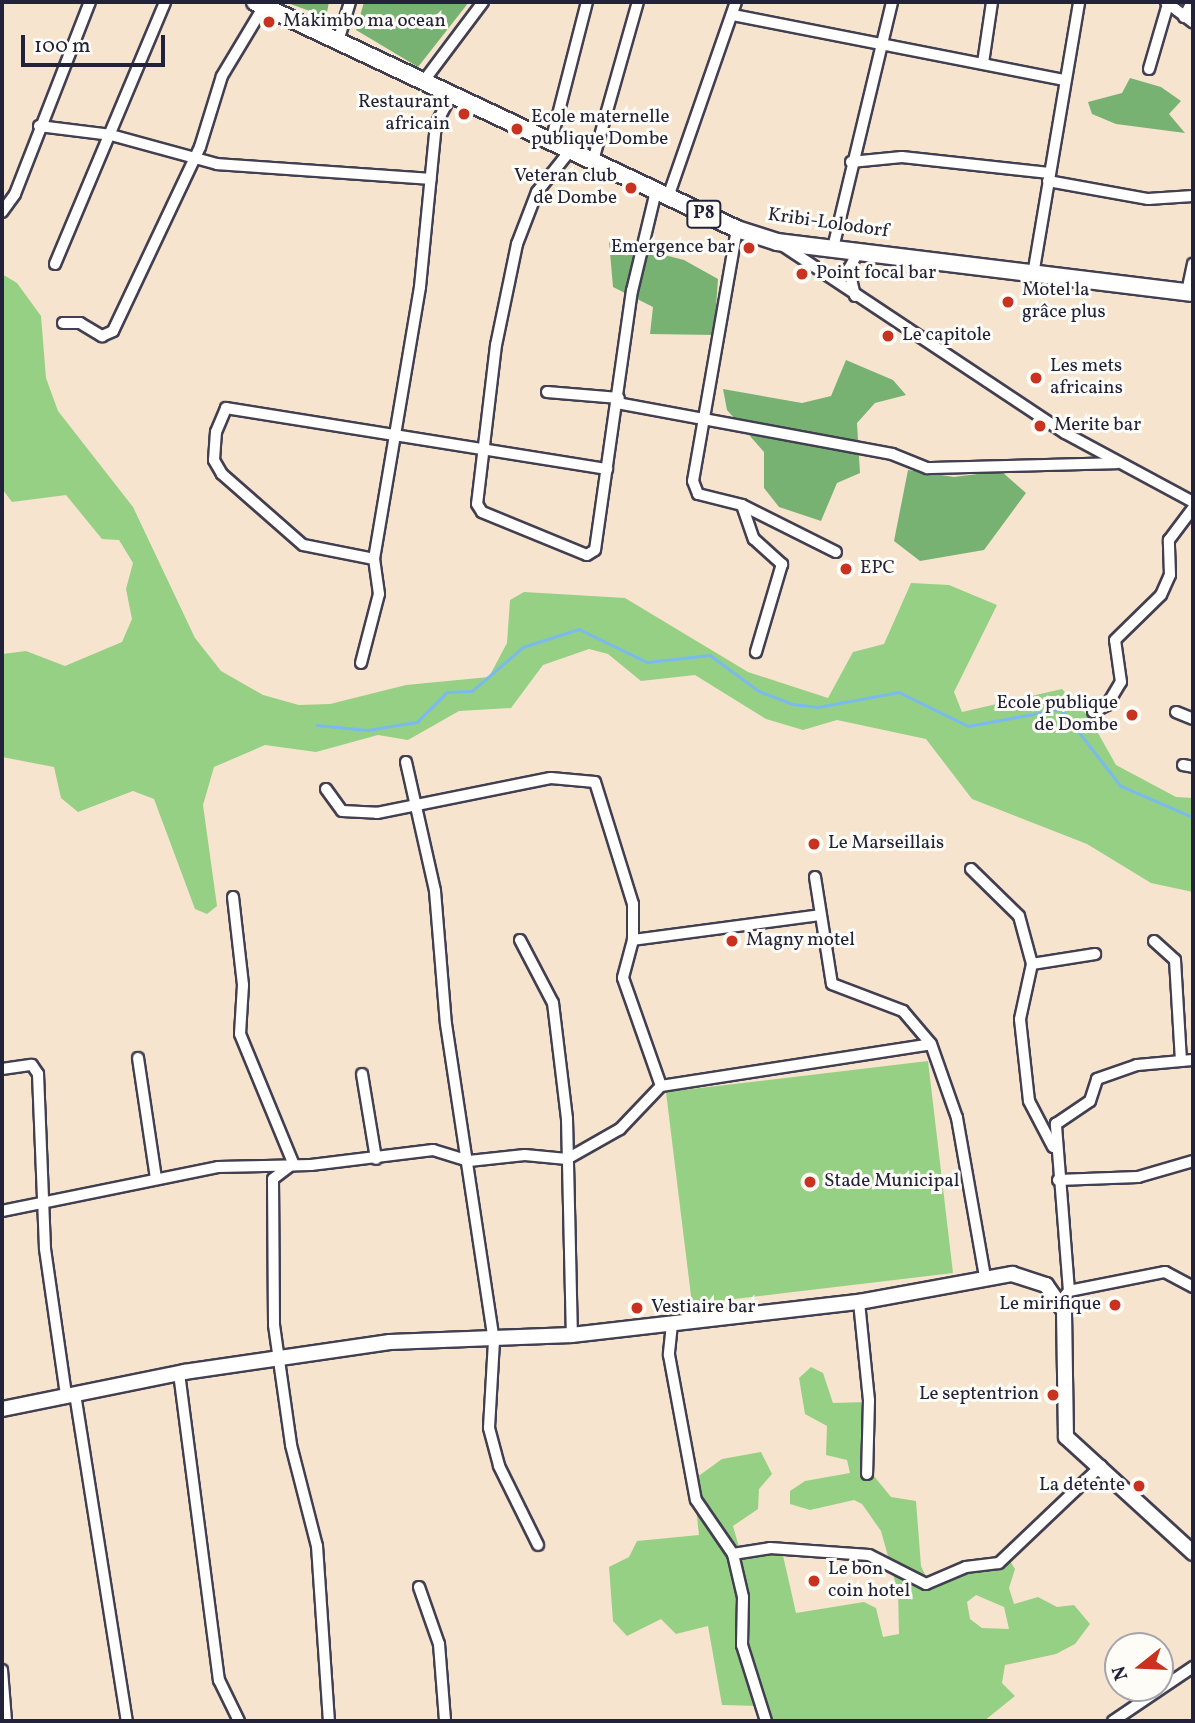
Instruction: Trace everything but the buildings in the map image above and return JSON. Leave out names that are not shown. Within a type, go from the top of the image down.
[{"type":"main road","name":"Kribi-Lolodorf","points":[[259,4],[339,38],[451,96],[573,147],[662,194],[737,229],[777,242],[1034,269],[1190,293]]},
{"type":"street","points":[[2,212],[15,194],[38,126],[90,2]]},
{"type":"street","points":[[55,264],[165,2]]},
{"type":"street","points":[[339,38],[350,2]]},
{"type":"street","points":[[423,82],[483,2]]},
{"type":"street","points":[[552,138],[587,2]]},
{"type":"street","points":[[593,157],[638,2]]},
{"type":"street","points":[[573,147],[537,192],[517,244],[482,451],[478,509],[586,555],[595,550],[634,278],[712,56],[733,15],[736,2]]},
{"type":"street","points":[[833,248],[851,162],[892,2]]},
{"type":"street","points":[[983,63],[992,2]]},
{"type":"street","points":[[1034,269],[1079,2]]},
{"type":"street","points":[[1149,69],[1167,3],[1189,20],[1192,2]]},
{"type":"street","points":[[63,323],[80,323],[102,337],[113,331],[197,153],[222,76],[259,4]]},
{"type":"street","points":[[733,15],[1065,80]]},
{"type":"street","points":[[361,663],[379,594],[374,559],[397,433],[436,124],[451,96]]},
{"type":"street","points":[[38,126],[111,135],[197,153],[218,164],[430,179]]},
{"type":"street","points":[[851,162],[902,157],[1049,177],[1149,199],[1193,196]]},
{"type":"street","points":[[737,229],[694,489],[742,505],[836,552]]},
{"type":"street","points":[[777,242],[855,296],[1117,463],[1193,502]]},
{"type":"street","points":[[855,296],[849,269],[859,250]]},
{"type":"street","points":[[1190,293],[1193,264]]},
{"type":"street","points":[[547,391],[618,400],[892,454],[927,468],[1117,463]]},
{"type":"street","points":[[374,559],[303,545],[216,467],[216,432],[226,408],[235,406],[360,432],[397,433],[482,451],[607,470]]},
{"type":"street","points":[[742,505],[754,539],[783,570],[756,652]]},
{"type":"street","points":[[1093,712],[1107,705],[1121,682],[1115,640],[1161,595],[1170,575],[1169,540],[1193,508]]},
{"type":"street","points":[[1176,712],[1193,719]]},
{"type":"street","points":[[406,762],[435,891],[446,1024],[469,1161],[494,1341],[489,1428],[499,1466],[538,1545]]},
{"type":"street","points":[[326,789],[347,813],[417,808],[551,778],[590,779],[633,904],[633,940],[623,978],[661,1086]]},
{"type":"street","points":[[971,869],[1020,916],[1032,964],[1019,1022],[1027,1090],[1054,1149]]},
{"type":"street","points":[[815,877],[832,985],[903,1011],[931,1044],[957,1118],[985,1277]]},
{"type":"street","points":[[233,897],[243,985],[240,1034],[293,1165]]},
{"type":"street","points":[[633,940],[820,915]]},
{"type":"street","points":[[520,940],[554,1003],[567,1159],[572,1335]]},
{"type":"street","points":[[1154,941],[1175,960],[1187,1060],[1137,1065],[1097,1079],[1090,1101],[1056,1124],[1054,1149],[1064,1296],[1066,1437],[1101,1466],[1193,1553]]},
{"type":"street","points":[[1032,964],[1095,954]]},
{"type":"street","points":[[2,1212],[218,1167],[376,1159],[433,1150],[469,1161],[525,1155],[567,1159],[620,1129],[661,1086],[931,1044]]},
{"type":"street","points":[[138,1058],[156,1179]]},
{"type":"street","points":[[2,1069],[32,1065],[38,1074],[44,1202],[61,1340],[58,1369],[71,1395],[127,1721]]},
{"type":"street","points":[[362,1073],[376,1159]]},
{"type":"street","points":[[1058,1180],[1138,1177],[1193,1161]]},
{"type":"street","points":[[293,1165],[273,1180],[270,1259],[291,1445],[317,1546],[329,1721]]},
{"type":"street","points":[[2,1409],[179,1373],[390,1342],[494,1341],[572,1335],[859,1302],[985,1277],[1034,1278],[1064,1296],[1165,1272],[1193,1287]]},
{"type":"street","points":[[859,1302],[869,1400],[867,1475]]},
{"type":"street","points":[[672,1324],[669,1355],[696,1500],[733,1554],[743,1597],[742,1645],[766,1721]]},
{"type":"street","points":[[179,1373],[219,1680],[239,1721]]},
{"type":"street","points":[[733,1554],[770,1548],[869,1555],[926,1584],[966,1567],[999,1563],[1101,1466]]},
{"type":"street","points":[[419,1587],[439,1644],[445,1721]]},
{"type":"street","points":[[1113,1721],[1193,1667]]},
{"type":"street","points":[[2,1670],[6,1721]]},
{"type":"green space","points":[[285,2],[329,2],[326,17]]},
{"type":"green space","points":[[364,2],[469,2],[418,67],[356,30]]},
{"type":"green space","points":[[1130,78],[1161,87],[1181,101],[1169,114],[1185,133],[1116,124],[1092,114],[1088,102],[1122,93]]},
{"type":"green space","points":[[609,241],[684,260],[718,279],[714,335],[650,334],[653,307],[613,287]]},
{"type":"green space","points":[[2,274],[17,283],[41,316],[46,378],[58,411],[133,507],[195,638],[221,671],[263,695],[299,705],[330,704],[406,685],[489,677],[507,643],[510,600],[524,592],[625,598],[748,672],[828,698],[853,652],[884,644],[911,583],[949,585],[997,605],[954,692],[962,712],[1062,689],[1089,717],[1116,765],[1176,797],[1193,798],[1193,892],[1151,883],[1087,844],[972,799],[926,739],[837,720],[803,730],[766,719],[695,675],[641,681],[608,654],[589,649],[543,665],[511,708],[459,711],[408,740],[378,735],[316,752],[265,745],[214,767],[203,805],[217,906],[207,914],[195,909],[154,799],[133,791],[78,812],[61,798],[54,767],[2,757],[2,654],[26,651],[65,666],[122,642],[132,619],[126,589],[133,563],[119,540],[102,539],[66,495],[12,502],[3,490]]},
{"type":"green space","points":[[846,360],[893,380],[906,395],[875,403],[857,423],[860,473],[837,483],[821,521],[779,507],[764,488],[764,452],[727,410],[723,389],[802,403],[831,396]]},
{"type":"green space","points":[[908,470],[954,477],[1001,471],[1026,493],[984,550],[920,561],[894,541]]},
{"type":"green space","name":"Stade Municipal","points":[[928,1061],[953,1273],[692,1304],[666,1092]]},
{"type":"green space","points":[[811,1367],[823,1373],[833,1403],[867,1402],[869,1470],[891,1497],[916,1501],[921,1566],[930,1585],[1007,1556],[1015,1569],[1009,1588],[1014,1604],[1038,1597],[1057,1607],[1074,1605],[1090,1624],[1075,1644],[1056,1654],[1005,1665],[1002,1683],[1015,1696],[984,1721],[767,1721],[759,1706],[722,1705],[708,1626],[676,1634],[661,1619],[627,1636],[613,1621],[609,1567],[629,1557],[637,1541],[699,1535],[693,1480],[722,1459],[761,1452],[772,1474],[759,1489],[758,1509],[733,1526],[739,1547],[782,1551],[796,1613],[864,1602],[876,1608],[883,1637],[899,1634],[898,1592],[881,1531],[862,1504],[854,1500],[810,1510],[790,1504],[790,1491],[805,1481],[850,1473],[847,1460],[826,1455],[827,1426],[805,1414],[799,1378]],"holes":[[[976,1595],[1004,1607],[1009,1629],[982,1628],[970,1619],[967,1602]]]},
{"type":"waterway","points":[[317,725],[367,730],[417,722],[447,692],[472,691],[523,647],[579,629],[647,662],[710,655],[759,691],[793,704],[818,707],[899,692],[968,726],[1061,709],[1121,786],[1193,817]]},
{"type":"place","name":"Makimbo ma ocean","points":[[269,22]]},
{"type":"place","name":"Restaurant africain","points":[[464,114]]},
{"type":"place","name":"Ecole maternelle publique Dombe","points":[[517,129]]},
{"type":"place","name":"Veteran club de Dombe","points":[[631,188]]},
{"type":"place","name":"Emergence bar","points":[[749,248]]},
{"type":"place","name":"Point focal bar","points":[[802,274]]},
{"type":"place","name":"Motel la grâce plus","points":[[1008,302]]},
{"type":"place","name":"Le capitole","points":[[888,336]]},
{"type":"place","name":"Les mets africains","points":[[1036,378]]},
{"type":"place","name":"Merite bar","points":[[1040,426]]},
{"type":"place","name":"EPC","points":[[846,569]]},
{"type":"place","name":"Ecole publique de Dombe","points":[[1132,715]]},
{"type":"place","name":"Le Marseillais","points":[[814,844]]},
{"type":"place","name":"Magny motel","points":[[732,941]]},
{"type":"place","name":"Stade Municipal","points":[[810,1182]]},
{"type":"place","name":"Le mirifique","points":[[1115,1305]]},
{"type":"place","name":"Vestiaire bar","points":[[637,1308]]},
{"type":"place","name":"Le septentrion","points":[[1053,1395]]},
{"type":"place","name":"La detente","points":[[1139,1486]]},
{"type":"place","name":"Le bon coin hotel","points":[[814,1581]]}]
